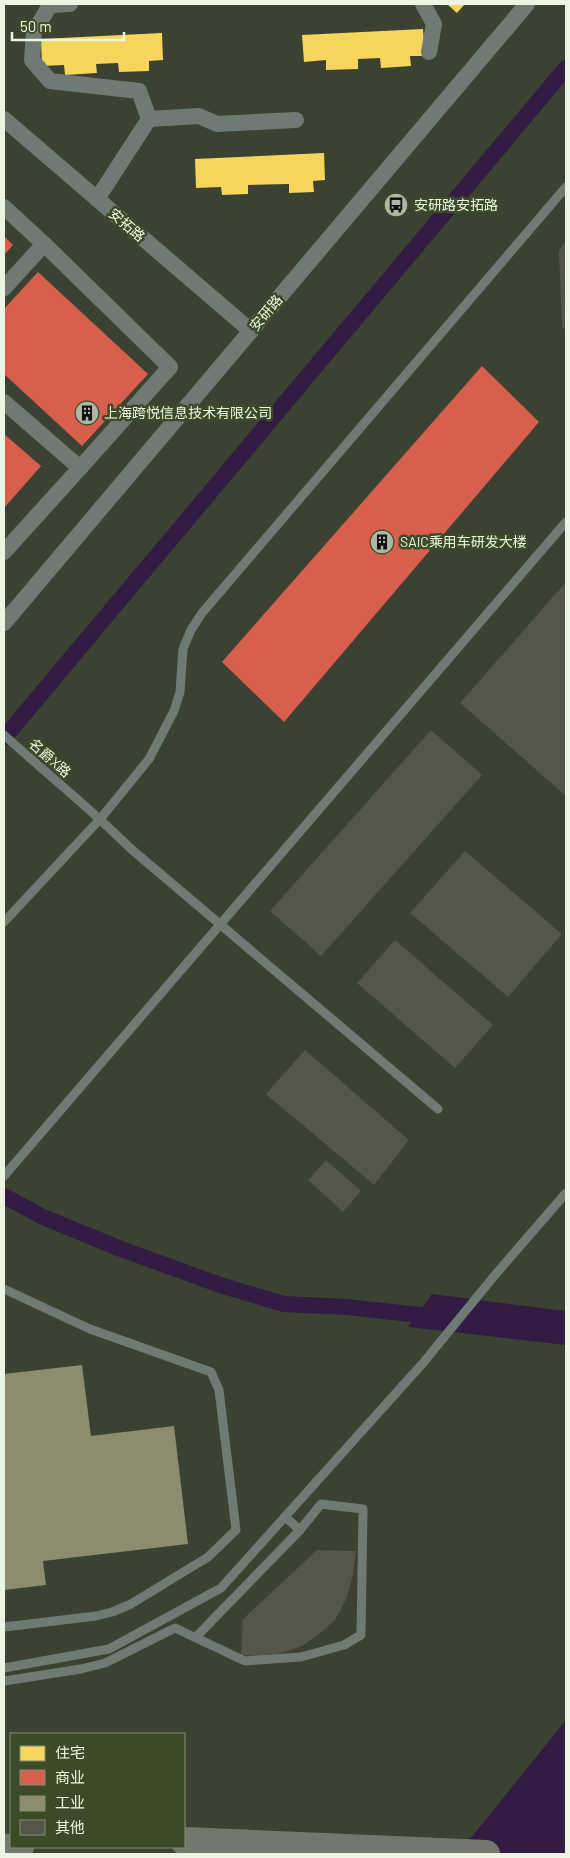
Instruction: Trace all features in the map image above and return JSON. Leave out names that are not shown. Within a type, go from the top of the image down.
[{"type":"highway","points":[[185,1841],[486,1854]]},
{"type":"street","points":[[70,4],[50,5],[34,32],[32,60],[50,81],[139,91],[149,119]]},
{"type":"street","points":[[423,4],[434,24],[429,52]]},
{"type":"street","name":"安研路","points":[[4,623],[527,4]]},
{"type":"street","points":[[149,119],[200,116],[217,124],[296,120]]},
{"type":"street","name":"安拓路","points":[[4,119],[251,331]]},
{"type":"street","points":[[96,199],[149,119]]},
{"type":"street","points":[[4,207],[170,367],[4,552]]},
{"type":"street","points":[[4,288],[44,244]]},
{"type":"street","points":[[4,402],[80,468]]},
{"type":"lane","points":[[4,922],[101,818],[149,759],[174,711],[180,692],[181,665],[184,649],[191,630],[202,613],[566,187]]},
{"type":"lane","points":[[4,1176],[566,522]]},
{"type":"lane","name":"名爵X路","points":[[4,735],[79,802],[101,818],[130,848],[438,1109]]},
{"type":"lane","points":[[4,1668],[109,1649],[220,1588],[423,1363],[495,1275],[566,1193]]},
{"type":"lane","points":[[4,1289],[90,1329],[211,1372],[219,1390],[236,1530],[208,1557],[131,1604],[112,1612],[96,1616],[4,1627]]},
{"type":"lane","points":[[4,1681],[105,1663],[176,1628],[245,1661],[301,1656],[344,1645],[361,1635],[363,1509],[321,1504],[300,1530],[196,1637]]},
{"type":"lane","points":[[285,1517],[300,1530]]},
{"type":"lane","points":[[213,1592],[230,1602]]},
{"type":"shaded area","points":[[432,1294],[566,1311],[566,1345],[408,1327]]},
{"type":"shaded area","points":[[566,1720],[566,1854],[458,1854]]},
{"type":"building: 住宅","points":[[447,4],[465,4],[457,13]]},
{"type":"building: 住宅","points":[[423,29],[425,56],[410,56],[411,66],[381,68],[380,58],[358,59],[358,69],[326,70],[326,60],[304,62],[302,35]]},
{"type":"building: 住宅","points":[[162,33],[163,60],[149,61],[149,71],[119,72],[118,63],[96,64],[97,73],[65,75],[64,65],[42,66],[41,39]]},
{"type":"building: 住宅","points":[[324,153],[325,180],[313,181],[314,192],[289,193],[289,184],[248,185],[248,194],[222,195],[221,187],[196,188],[195,159]]},
{"type":"building: 商业","points":[[4,236],[13,245],[4,255]]},
{"type":"building: 商业","points":[[38,272],[148,374],[82,446],[4,374],[4,309]]},
{"type":"building: 商业","name":"SAIC乘用车研发大楼","points":[[482,366],[539,422],[284,722],[222,662]]},
{"type":"building: 商业","points":[[4,434],[41,466],[4,508]]},
{"type":"building: 工业","points":[[82,1365],[91,1436],[174,1426],[188,1544],[43,1561],[46,1585],[4,1590],[4,1374]]},
{"type":"building: 其他","points":[[566,241],[566,330],[562,327],[559,251]]},
{"type":"building: 其他","points":[[566,582],[566,796],[460,703]]},
{"type":"building: 其他","points":[[431,730],[482,775],[321,956],[270,911]]},
{"type":"building: 其他","points":[[465,851],[562,934],[508,997],[410,913]]},
{"type":"building: 其他","points":[[395,940],[493,1025],[455,1068],[357,983]]},
{"type":"building: 其他","points":[[305,1050],[409,1140],[374,1185],[266,1094]]},
{"type":"building: 其他","points":[[326,1160],[361,1191],[343,1212],[308,1180]]},
{"type":"building: 其他","points":[[317,1550],[356,1551],[353,1575],[346,1600],[335,1620],[302,1646],[281,1653],[260,1656],[241,1655],[243,1619]]},
{"type":"waterway","points":[[4,738],[566,68]]},
{"type":"waterway","points":[[4,1196],[43,1217],[121,1249],[223,1286],[284,1304],[347,1307],[438,1317]]},
{"type":"place","name":"安研路安拓路","points":[[396,205]]},
{"type":"place","name":"上海跨悦信息技术有限公司","points":[[87,413]]},
{"type":"place","name":"SAIC乘用车研发大楼","points":[[382,542]]}]
